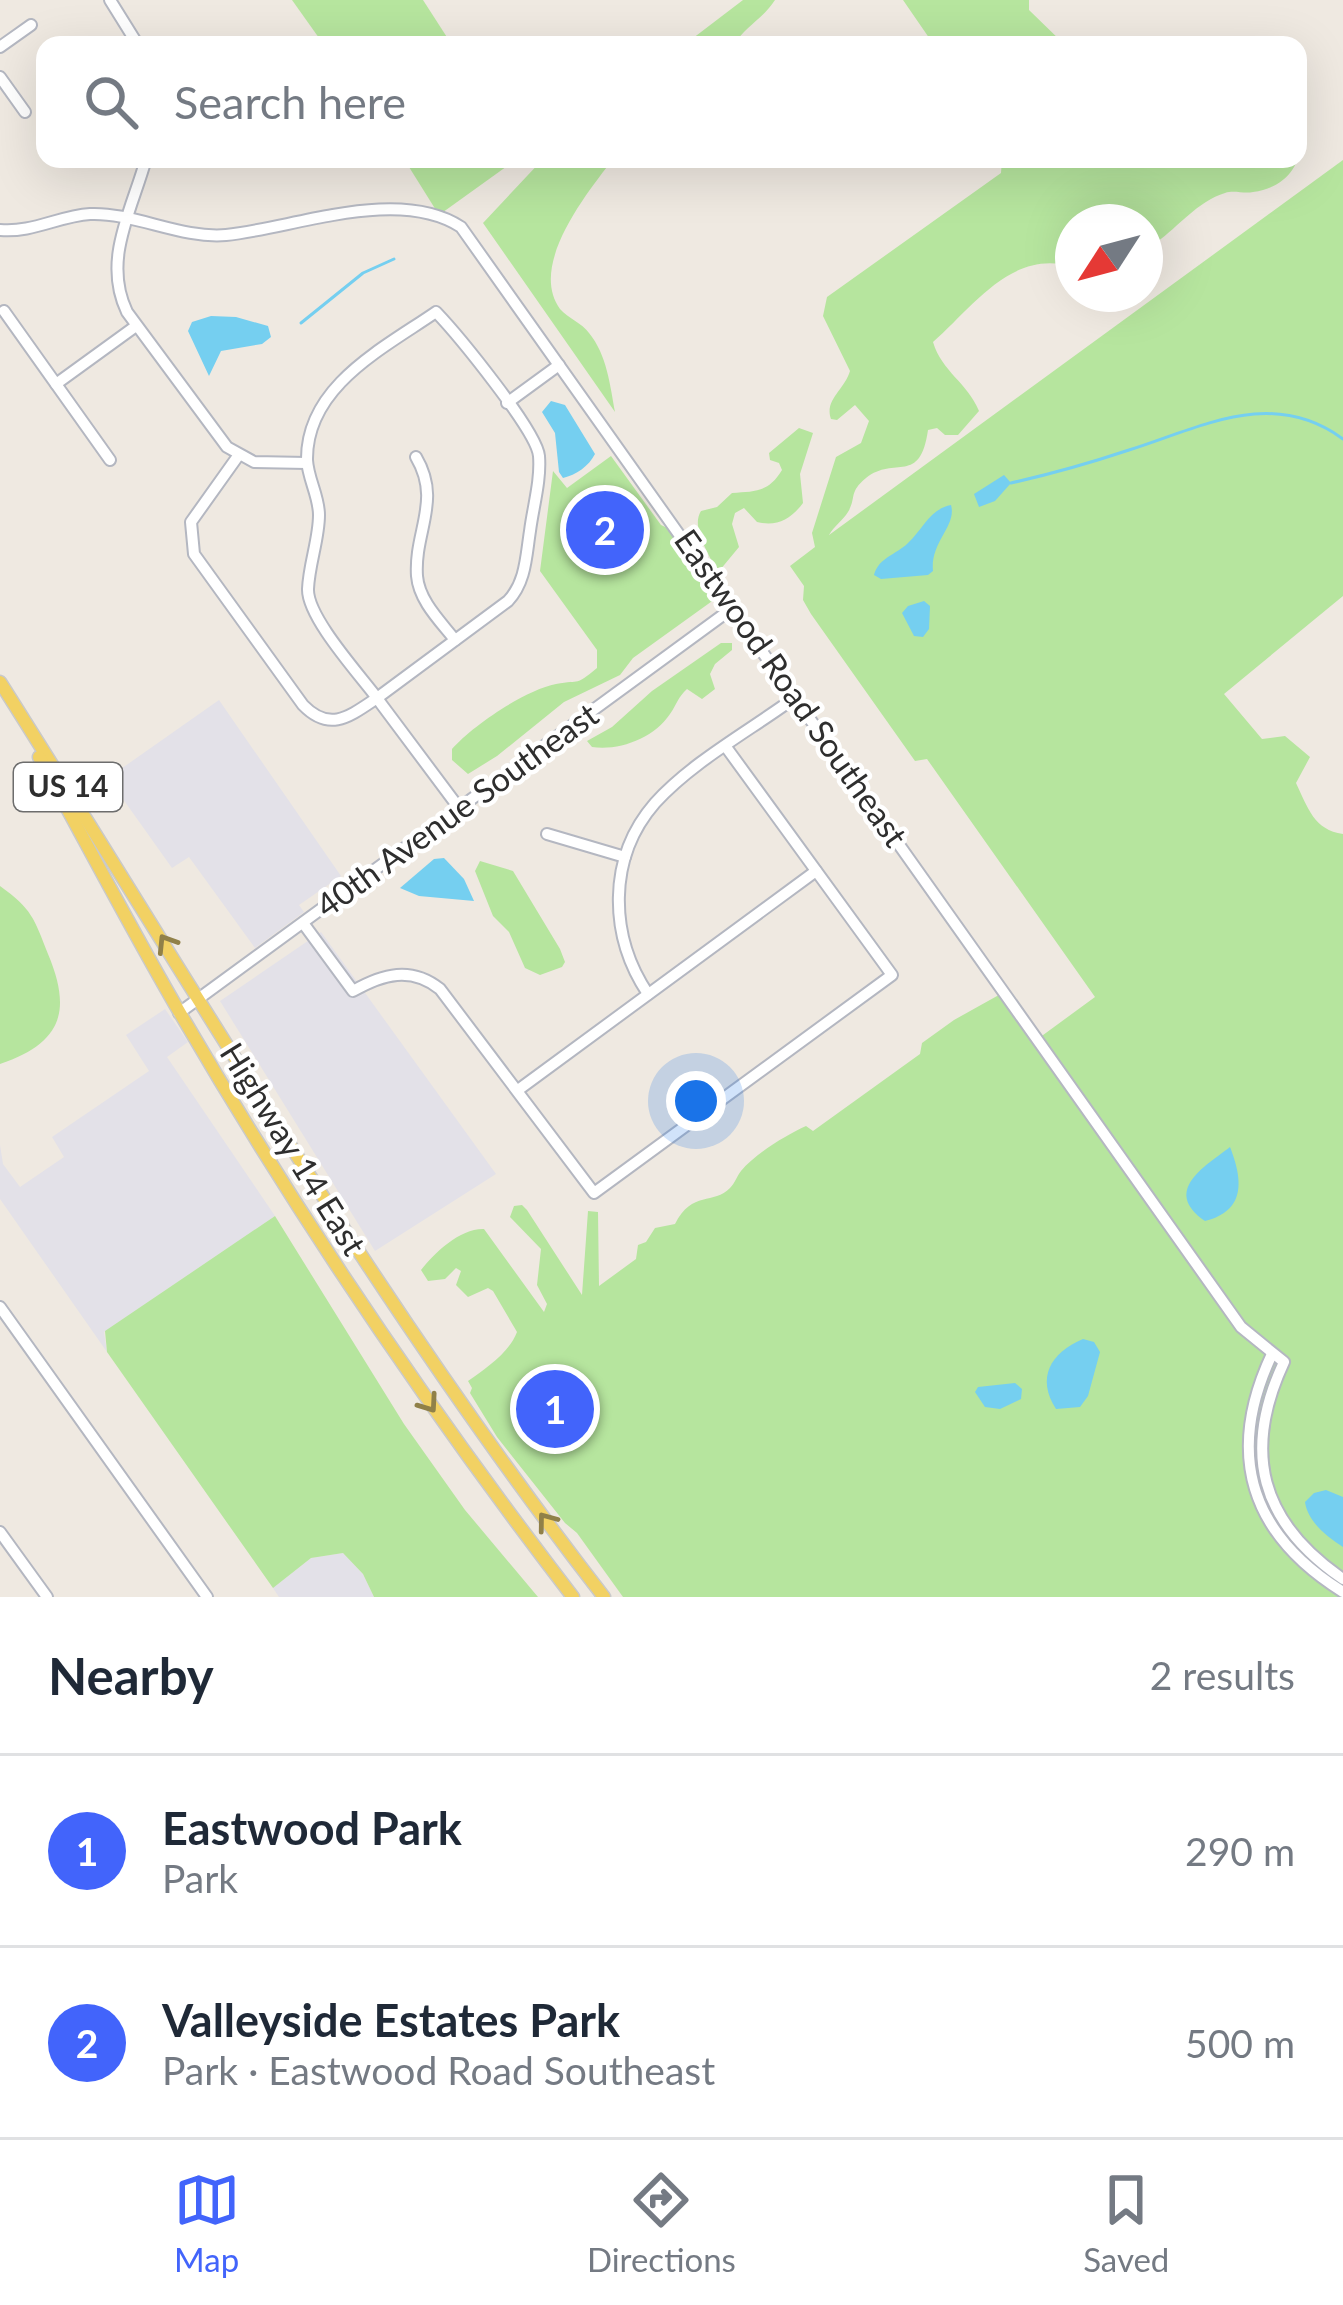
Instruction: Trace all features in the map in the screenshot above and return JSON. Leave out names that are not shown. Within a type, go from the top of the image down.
[{"type":"main road","name":"Highway 14 East","points":[[1,684],[395,1310],[604,1597]]},
{"type":"main road","name":"Highway 14 East","points":[[1,684],[179,1013],[363,1307],[573,1597]]},
{"type":"street","points":[[129,0],[113,5],[132,36]]},
{"type":"street","points":[[0,46],[31,25]]},
{"type":"street","points":[[0,77],[26,112]]},
{"type":"street","points":[[143,168],[125,220],[117,282],[136,326],[217,436],[238,456],[266,464],[307,463]]},
{"type":"street","name":"Eastwood Road Southeast","points":[[0,230],[25,230],[91,214],[226,235],[303,219],[388,210],[450,220],[461,227],[1241,1327],[1284,1362],[1262,1424],[1261,1448],[1269,1487],[1294,1537],[1343,1579]]},
{"type":"street","points":[[4,310],[110,460]]},
{"type":"street","points":[[238,456],[191,522],[194,554],[313,716],[324,721],[343,720],[377,698],[508,601],[523,577],[539,454],[535,442],[436,312],[357,367],[333,391],[315,420],[307,463],[319,517],[309,602],[377,698],[459,808]]},
{"type":"street","points":[[56,384],[136,326]]},
{"type":"street","points":[[507,403],[560,365]]},
{"type":"street","points":[[416,458],[428,477],[429,492],[417,578],[426,602],[455,640]]},
{"type":"street","name":"40th Avenue Southeast","points":[[179,1013],[734,607]]},
{"type":"street","points":[[648,994],[629,959],[620,929],[619,886],[637,829],[660,798],[797,696]]},
{"type":"street","points":[[303,923],[353,991],[394,974],[416,975],[434,983],[595,1193],[892,976],[726,747]]},
{"type":"street","points":[[548,834],[625,857]]},
{"type":"street","points":[[518,1090],[816,871]]},
{"type":"street","points":[[0,1307],[207,1597]]},
{"type":"street","points":[[1272,1354],[1249,1418],[1248,1457],[1256,1494],[1266,1519],[1286,1547],[1343,1592]]},
{"type":"street","points":[[0,1532],[47,1597]]},
{"type":"shaded area","points":[[219,700],[341,876],[299,905],[304,912],[255,948],[189,857],[172,868],[108,778]]},
{"type":"shaded area","points":[[321,932],[496,1174],[375,1251],[220,1001]]},
{"type":"shaded area","points":[[165,1009],[188,1042],[167,1057],[275,1216],[104,1332],[107,1352],[0,1199],[0,1145],[3,1164],[20,1187],[64,1157],[52,1137],[149,1071],[126,1035]]},
{"type":"shaded area","points":[[343,1553],[363,1574],[374,1597],[279,1597],[273,1588],[311,1558]]},
{"type":"green space","points":[[292,0],[423,0],[446,36],[318,36]]},
{"type":"green space","points":[[743,0],[775,0],[741,36],[696,36]]},
{"type":"green space","points":[[903,0],[1029,0],[1029,10],[1056,36],[928,36]]},
{"type":"green space","points":[[1343,160],[1343,596],[1224,694],[1262,739],[1285,736],[1310,757],[1296,783],[1319,823],[1343,834],[1343,1597],[623,1597],[497,1437],[470,1393],[468,1381],[503,1353],[517,1332],[493,1291],[488,1288],[468,1297],[456,1285],[461,1271],[456,1268],[445,1279],[428,1281],[421,1270],[458,1237],[484,1229],[544,1312],[547,1304],[537,1285],[541,1249],[510,1217],[514,1206],[527,1210],[582,1295],[588,1211],[598,1212],[599,1286],[636,1259],[638,1245],[655,1228],[675,1224],[689,1206],[724,1193],[762,1152],[806,1126],[813,1131],[920,1054],[922,1043],[954,1020],[1006,991],[1039,1038],[1095,997],[927,759],[915,761],[803,600],[804,586],[790,566],[815,547],[812,533],[836,457],[861,443],[869,421],[855,405],[837,420],[831,419],[830,406],[850,371],[823,316],[827,297],[1001,173],[1001,168],[1293,168],[1266,189],[1215,197],[1163,237],[1163,204],[1055,204],[1055,264],[1012,273],[933,342],[979,411],[958,435],[928,430],[913,464],[866,478],[829,535],[1135,312],[1163,312],[1163,291]]},
{"type":"green space","points":[[410,168],[504,168],[439,215]]},
{"type":"green space","points":[[535,168],[606,168],[565,230],[551,272],[560,309],[586,329],[600,351],[615,412],[483,223]]},
{"type":"green space","points":[[799,428],[813,433],[800,474],[803,503],[788,517],[771,523],[757,522],[744,508],[735,513],[732,524],[739,547],[720,570],[701,538],[701,511],[717,507],[732,493],[772,483],[782,470],[769,453]]},
{"type":"green space","points":[[611,456],[661,525],[676,532],[709,581],[715,599],[633,658],[620,675],[564,702],[468,774],[452,760],[452,749],[472,730],[529,693],[581,680],[597,668],[597,650],[540,571],[553,471],[567,488]]},
{"type":"green space","points":[[721,643],[732,643],[732,650],[715,664],[710,674],[715,689],[702,699],[687,689],[663,722],[636,741],[603,748],[587,741],[612,727],[652,691]]},
{"type":"green space","points":[[480,861],[513,871],[560,949],[562,967],[540,975],[525,968],[509,932],[493,916],[475,871]]},
{"type":"green space","points":[[0,886],[26,908],[35,923],[55,974],[60,1008],[49,1035],[21,1056],[0,1064]]},
{"type":"green space","points":[[275,1216],[404,1424],[465,1510],[538,1597],[374,1597],[363,1574],[343,1553],[311,1558],[273,1588],[107,1352],[105,1331]]},
{"type":"water","points":[[211,316],[268,326],[271,337],[262,344],[221,351],[209,376],[188,331],[192,322]]},
{"type":"water","points":[[551,401],[565,405],[595,454],[582,469],[563,478],[555,433],[542,412]]},
{"type":"water","points":[[1004,475],[1011,483],[995,501],[979,507],[974,494]]},
{"type":"water","points":[[951,505],[933,571],[881,579],[874,575],[932,515]]},
{"type":"water","points":[[924,601],[930,606],[929,629],[923,637],[914,636],[902,613]]},
{"type":"water","points":[[444,858],[464,879],[474,901],[419,896],[400,888],[434,859]]},
{"type":"water","points":[[1230,1147],[1238,1193],[1228,1210],[1205,1221],[1187,1200],[1187,1190],[1199,1171]]},
{"type":"water","points":[[1083,1339],[1094,1342],[1100,1352],[1088,1396],[1080,1407],[1056,1409],[1047,1387],[1050,1368],[1062,1351]]},
{"type":"water","points":[[1015,1383],[1022,1389],[1021,1399],[1000,1409],[985,1407],[975,1392],[978,1387]]},
{"type":"water","points":[[1326,1490],[1343,1497],[1343,1547],[1319,1528],[1307,1509],[1305,1502],[1314,1493]]},
{"type":"waterway","points":[[301,323],[363,273],[394,259]]},
{"type":"waterway","points":[[1011,483],[1237,416],[1290,416],[1343,439]]},
{"type":"place","name":"Valleyside Estates Park","points":[[605,530]]},
{"type":"place","name":"Eastwood Park","points":[[555,1409]]}]
